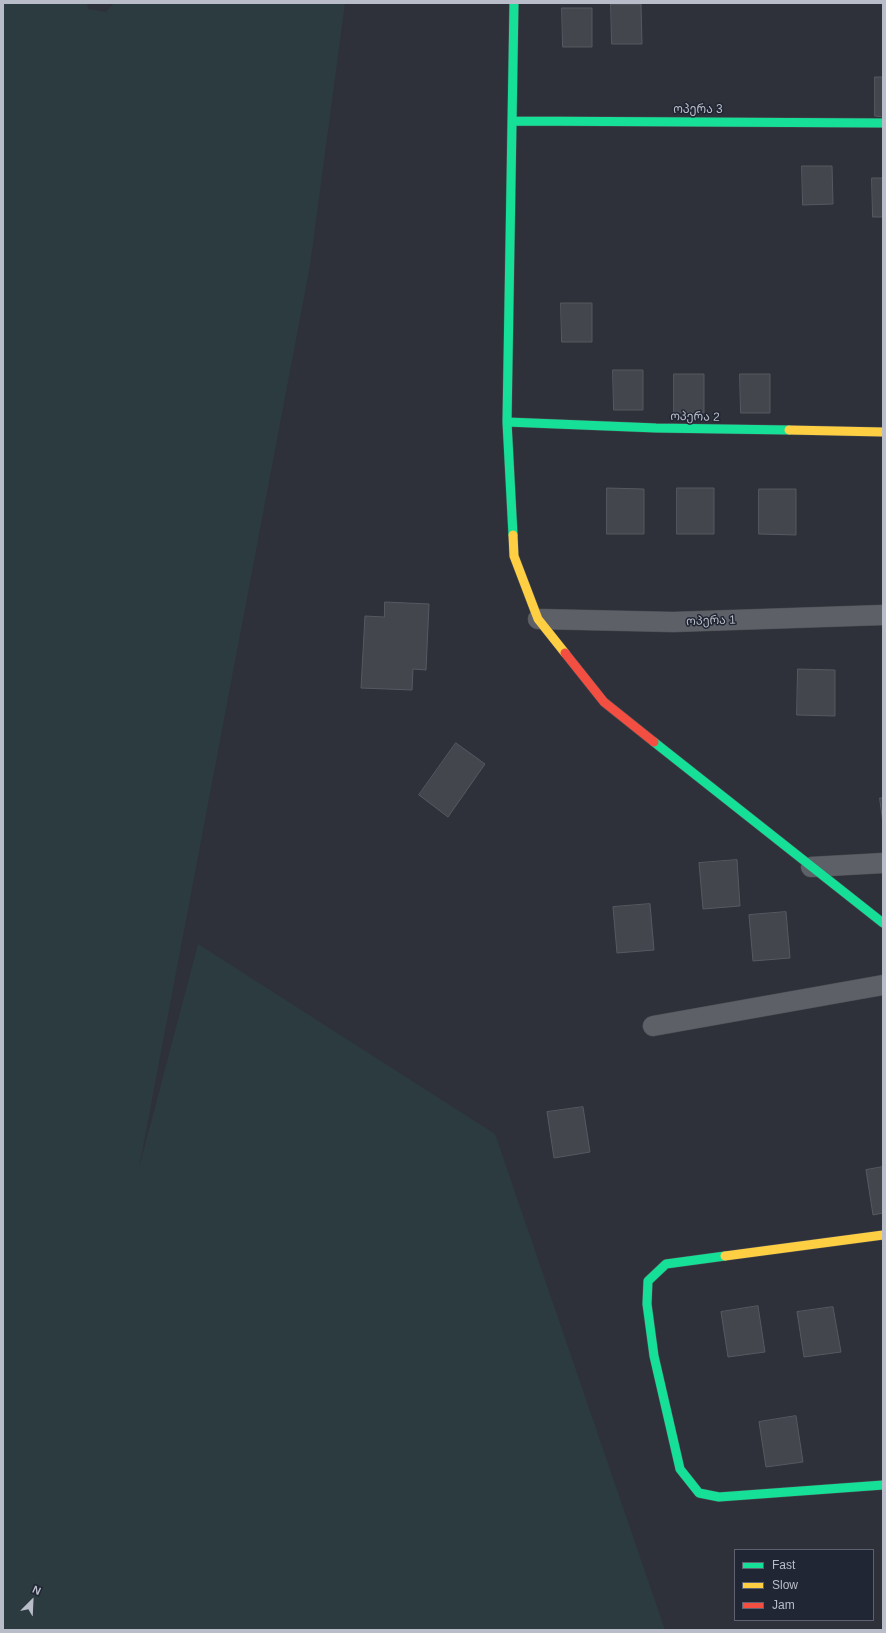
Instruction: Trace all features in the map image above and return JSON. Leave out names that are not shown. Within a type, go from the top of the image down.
[{"type":"street","points":[[514,3],[507,422],[514,556],[538,619],[604,702],[883,923]]},
{"type":"street","name":"ოპერა 3","points":[[513,121],[883,123]]},
{"type":"street","name":"ოპერა 2","points":[[507,422],[656,428],[883,432]]},
{"type":"street","name":"ოპერა 1","points":[[538,619],[673,622],[883,615]]},
{"type":"street","points":[[811,867],[883,863]]},
{"type":"street","points":[[653,1026],[883,985]]},
{"type":"street","points":[[883,1235],[666,1264],[648,1281],[647,1304],[654,1356],[680,1469],[698,1493],[719,1497],[883,1485]]},
{"type":"shaded area","points":[[3,3],[87,3],[88,9],[106,12],[114,3],[345,3],[310,265],[139,1168],[198,944],[495,1134],[665,1630],[3,1630]]},
{"type":"building","points":[[611,4],[641,4],[642,44],[612,44]]},
{"type":"building","points":[[562,8],[592,8],[592,47],[563,47]]},
{"type":"building","points":[[875,77],[883,77],[883,117],[875,116]]},
{"type":"building","points":[[802,166],[832,166],[833,204],[803,205]]},
{"type":"building","points":[[872,178],[883,178],[883,217],[873,217]]},
{"type":"building","points":[[561,303],[592,303],[592,342],[562,342]]},
{"type":"building","points":[[613,370],[643,370],[643,410],[614,410]]},
{"type":"building","points":[[674,374],[704,374],[704,413],[674,413]]},
{"type":"building","points":[[740,374],[770,374],[770,413],[741,413]]},
{"type":"building","points":[[607,488],[644,489],[644,534],[607,534]]},
{"type":"building","points":[[677,488],[714,488],[714,534],[677,534]]},
{"type":"building","points":[[759,489],[796,489],[796,535],[759,534]]},
{"type":"building","points":[[385,602],[429,604],[426,670],[413,669],[412,690],[361,688],[365,616],[384,617]]},
{"type":"building","points":[[798,669],[835,670],[835,716],[797,715]]},
{"type":"building","points":[[456,743],[485,764],[448,817],[419,795]]},
{"type":"building","points":[[880,798],[883,798],[883,823]]},
{"type":"building","points":[[737,860],[740,906],[703,909],[699,863]]},
{"type":"building","points":[[650,904],[654,950],[617,953],[613,907]]},
{"type":"building","points":[[786,912],[790,958],[753,961],[749,915]]},
{"type":"building","points":[[583,1107],[590,1152],[554,1158],[547,1112]]},
{"type":"building","points":[[883,1167],[883,1213],[873,1215],[866,1170]]},
{"type":"building","points":[[758,1306],[765,1352],[728,1357],[721,1312]]},
{"type":"building","points":[[833,1307],[841,1352],[804,1357],[797,1312]]},
{"type":"building","points":[[796,1416],[803,1462],[766,1467],[759,1422]]},
{"type":"traffic: fast","points":[[513,535],[507,422],[514,3]]},
{"type":"traffic: fast","points":[[513,121],[883,123]]},
{"type":"traffic: fast","points":[[507,422],[656,428],[789,430]]},
{"type":"traffic: fast","points":[[654,742],[883,923]]},
{"type":"traffic: fast","points":[[725,1256],[666,1264],[648,1281],[647,1304],[654,1356],[680,1469],[699,1493],[719,1497],[883,1485]]},
{"type":"traffic: slow","points":[[789,430],[883,432]]},
{"type":"traffic: slow","points":[[513,535],[514,556],[538,619],[565,653]]},
{"type":"traffic: slow","points":[[725,1256],[883,1235]]},
{"type":"traffic: jam","points":[[565,653],[604,702],[654,742]]}]
